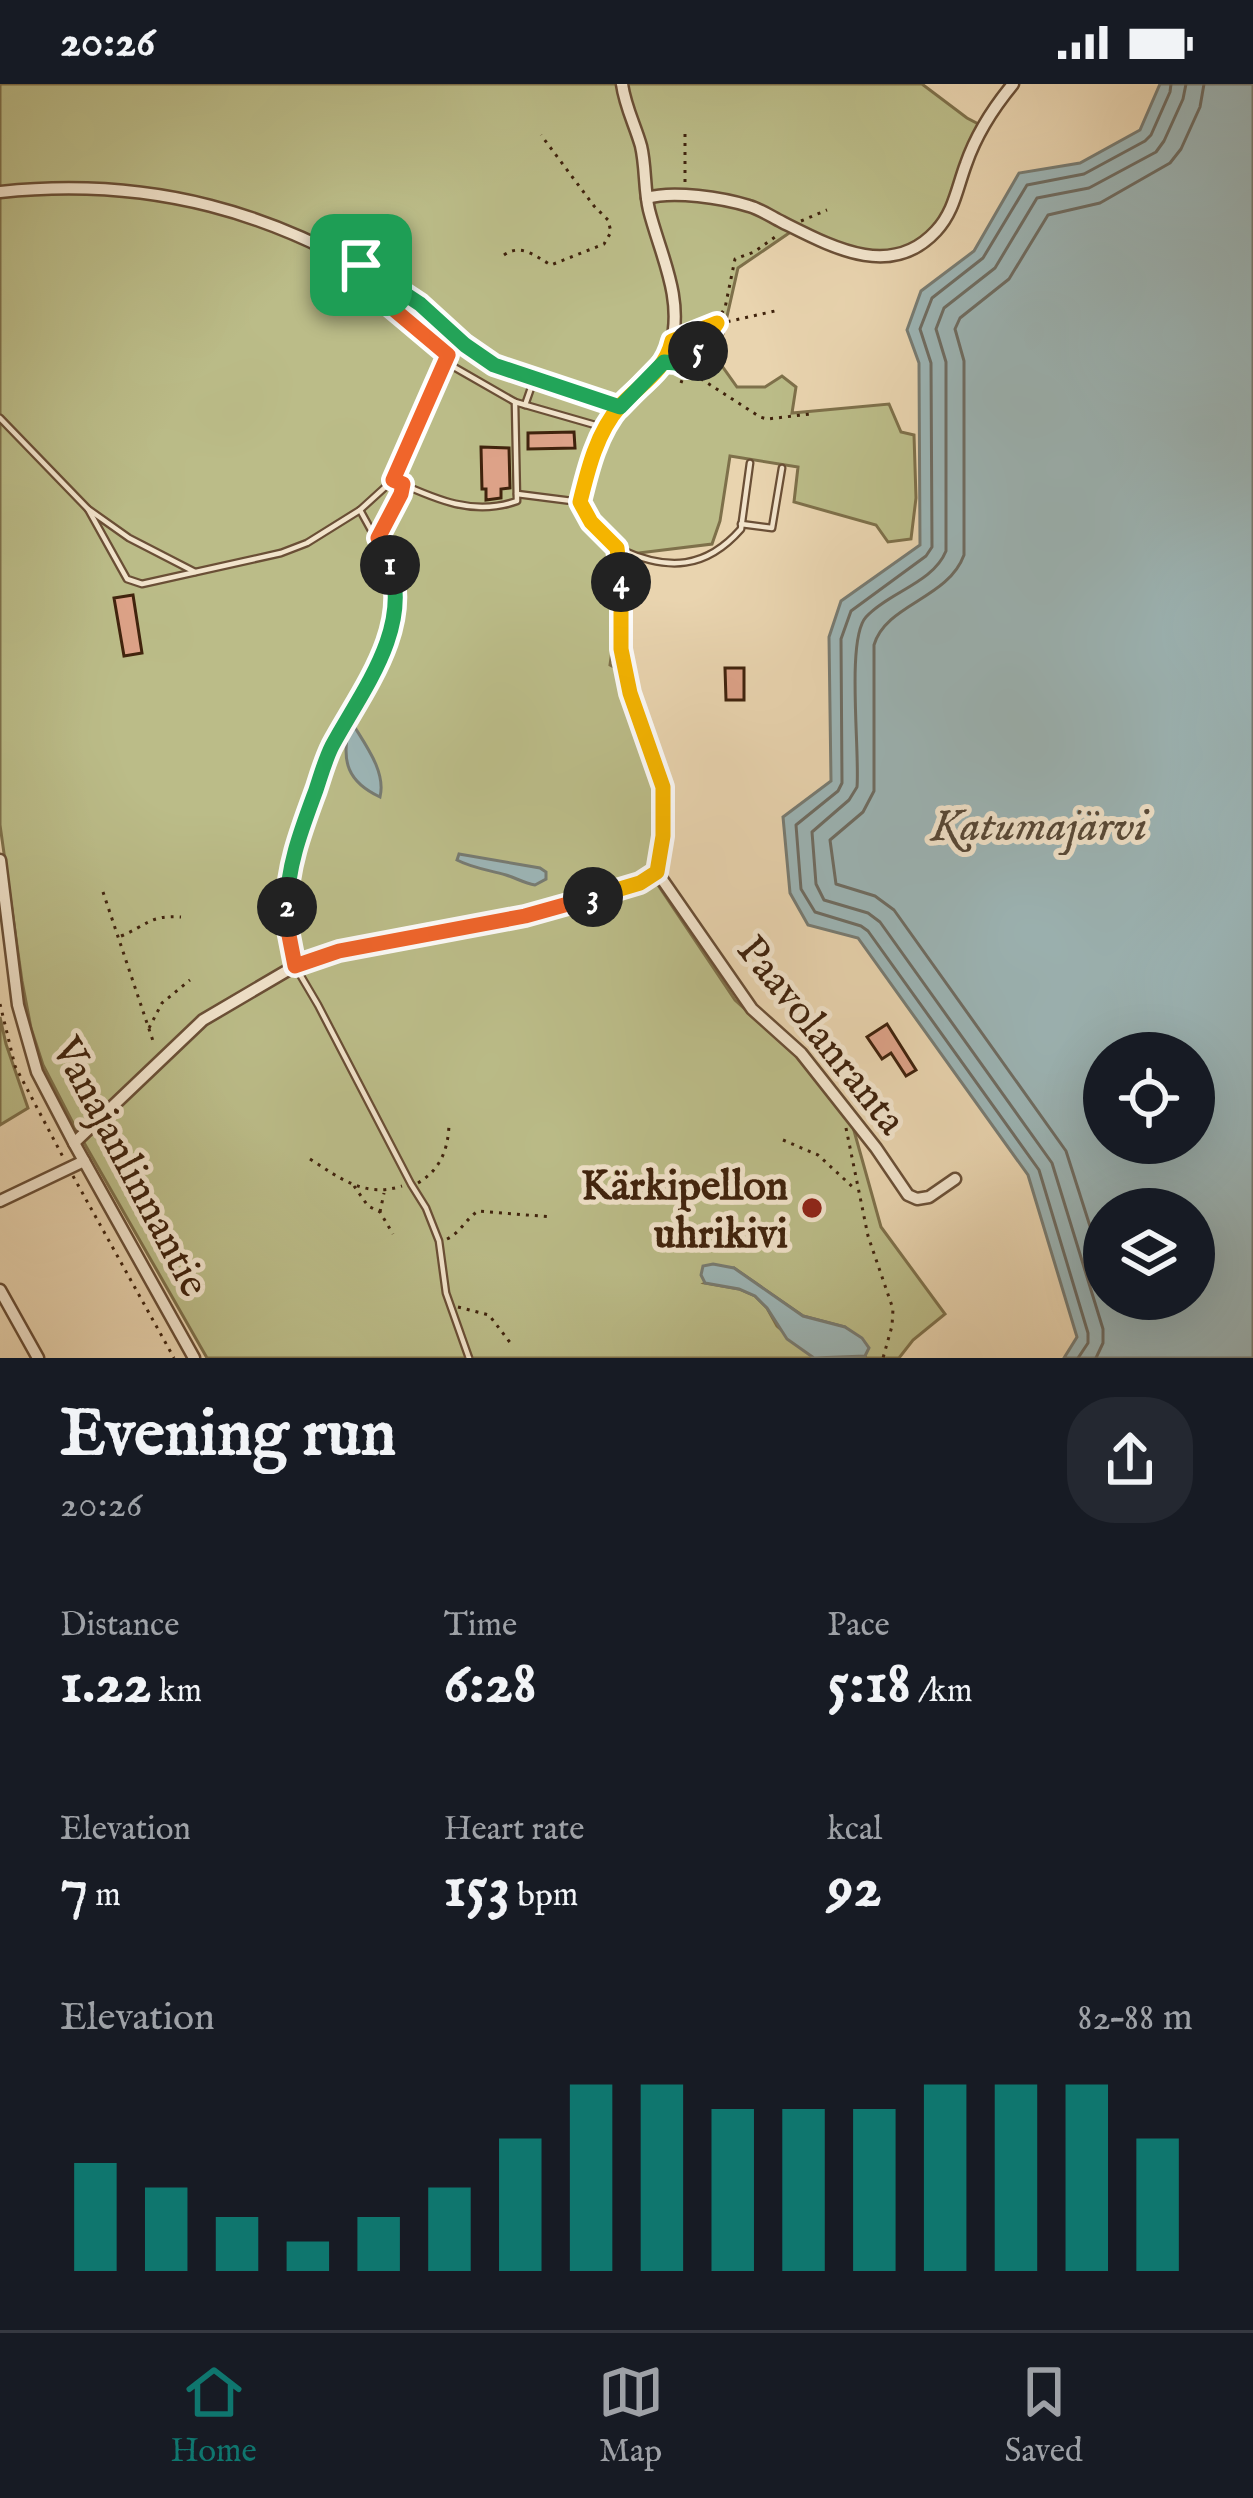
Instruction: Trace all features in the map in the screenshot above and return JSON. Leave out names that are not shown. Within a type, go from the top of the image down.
[{"type":"street","points":[[74,1143],[203,1021],[295,966],[339,951],[525,916],[640,883],[657,872],[663,787],[630,693],[621,649],[617,548],[591,522],[580,502],[591,458],[606,429],[620,407],[664,362],[672,341],[668,268],[648,208],[642,149],[622,84]]},
{"type":"street","points":[[647,198],[659,194],[751,206],[871,257],[890,258],[913,250],[944,221],[974,146],[1013,84]]},
{"type":"street","points":[[0,192],[80,188],[164,194],[274,225],[361,265],[420,304],[494,365],[620,407]]},
{"type":"street","name":"Vanajanlinnantie","points":[[0,860],[18,1005],[38,1072],[194,1358]]},
{"type":"street","name":"Paavolanranta","points":[[657,872],[752,1010],[801,1053],[908,1195],[928,1197],[955,1179]]},
{"type":"street","points":[[0,1201],[84,1161]]},
{"type":"street","points":[[0,1290],[38,1358]]},
{"type":"lane","points":[[361,265],[366,286],[447,358],[515,402],[606,429]]},
{"type":"lane","points":[[88,508],[127,579],[142,584],[308,543],[360,510],[393,480],[456,337]]},
{"type":"lane","points":[[525,405],[535,380]]},
{"type":"lane","points":[[393,480],[466,507],[503,506],[517,500],[515,402]]},
{"type":"lane","points":[[0,418],[88,508],[129,538],[195,572]]},
{"type":"lane","points":[[617,548],[639,558],[681,565],[710,556],[742,524],[750,463]]},
{"type":"lane","points":[[742,524],[772,528],[782,468]]},
{"type":"lane","points":[[517,494],[580,502]]},
{"type":"lane","points":[[360,510],[393,570],[397,608],[364,691],[329,750],[287,884],[287,925],[295,966],[440,1241],[446,1293],[469,1358]]},
{"type":"path","points":[[685,196],[686,134]]},
{"type":"path","points":[[504,255],[523,250],[551,265],[609,238],[608,220],[541,135]]},
{"type":"path","points":[[681,383],[725,308],[735,260],[790,226],[827,210]]},
{"type":"path","points":[[672,341],[717,323],[776,311]]},
{"type":"path","points":[[664,362],[686,368],[760,417],[812,414]]},
{"type":"path","points":[[378,538],[403,484]]},
{"type":"path","points":[[103,892],[153,1041]]},
{"type":"path","points":[[120,937],[162,916],[181,917]]},
{"type":"path","points":[[149,1028],[163,1004],[190,980]]},
{"type":"path","points":[[0,1004],[15,1066],[174,1358]]},
{"type":"path","points":[[844,1108],[868,1236],[893,1309],[884,1358]]},
{"type":"path","points":[[310,1159],[366,1190],[385,1192],[428,1177],[448,1146],[449,1125]]},
{"type":"path","points":[[783,1140],[818,1155],[858,1192]]},
{"type":"path","points":[[353,1184],[393,1234]]},
{"type":"path","points":[[380,1212],[385,1192]]},
{"type":"path","points":[[440,1241],[457,1233],[478,1211],[552,1217]]},
{"type":"path","points":[[450,1305],[489,1315],[512,1346]]},
{"type":"green space","points":[[0,84],[922,84],[984,127],[945,213],[918,243],[873,256],[795,229],[738,268],[723,334],[710,349],[737,387],[765,387],[782,376],[796,387],[792,413],[889,404],[901,432],[914,435],[916,498],[911,539],[888,542],[876,525],[794,502],[798,467],[730,456],[712,544],[614,556],[621,589],[610,665],[619,670],[658,797],[657,840],[648,870],[735,1000],[806,1065],[853,1127],[881,1227],[945,1314],[899,1358],[842,1358],[865,1356],[845,1327],[803,1316],[734,1268],[705,1283],[755,1296],[777,1326],[814,1358],[207,1358],[43,1065],[22,981],[0,825]]},
{"type":"green space","points":[[0,1017],[28,1108],[0,1125]]},
{"type":"water","name":"Katumajärvi","points":[[1160,84],[1253,84],[1253,1358],[1064,1358],[1077,1337],[1028,1175],[858,938],[808,925],[790,893],[783,817],[831,781],[829,637],[841,601],[920,545],[919,363],[907,330],[921,291],[974,251],[1019,173],[1080,163],[1140,130]]},
{"type":"water","points":[[354,726],[378,770],[380,797],[361,785],[350,770],[347,740]]},
{"type":"water","points":[[459,854],[540,868],[546,879],[531,884],[463,863],[457,860]]},
{"type":"water","points":[[703,1266],[734,1268],[803,1316],[845,1327],[869,1348],[865,1356],[814,1358],[787,1339],[755,1296],[705,1283]]},
{"type":"building","points":[[574,432],[575,448],[528,449],[528,433]]},
{"type":"building","points":[[481,447],[509,448],[510,488],[501,489],[501,498],[486,500]]},
{"type":"building","points":[[133,595],[142,653],[124,656],[114,598]]},
{"type":"building","points":[[725,668],[744,668],[744,700],[726,700]]},
{"type":"building","points":[[887,1024],[916,1070],[906,1076],[891,1053],[882,1059],[867,1037]]},
{"type":"place","name":"Kärkipellon uhrikivi","points":[[812,1208]]},
{"type":"route","points":[[361,265],[366,286],[448,355],[393,480],[403,484],[401,494],[378,538],[393,570],[397,608],[364,691],[329,750],[287,884],[287,925],[295,966],[339,951],[525,916],[640,883],[657,872],[665,814],[663,787],[630,693],[621,649],[617,548],[591,522],[580,502],[591,458],[620,407],[664,362],[672,341],[717,323],[686,368],[664,362],[656,372],[620,407],[494,365],[420,304],[361,265]]}]
